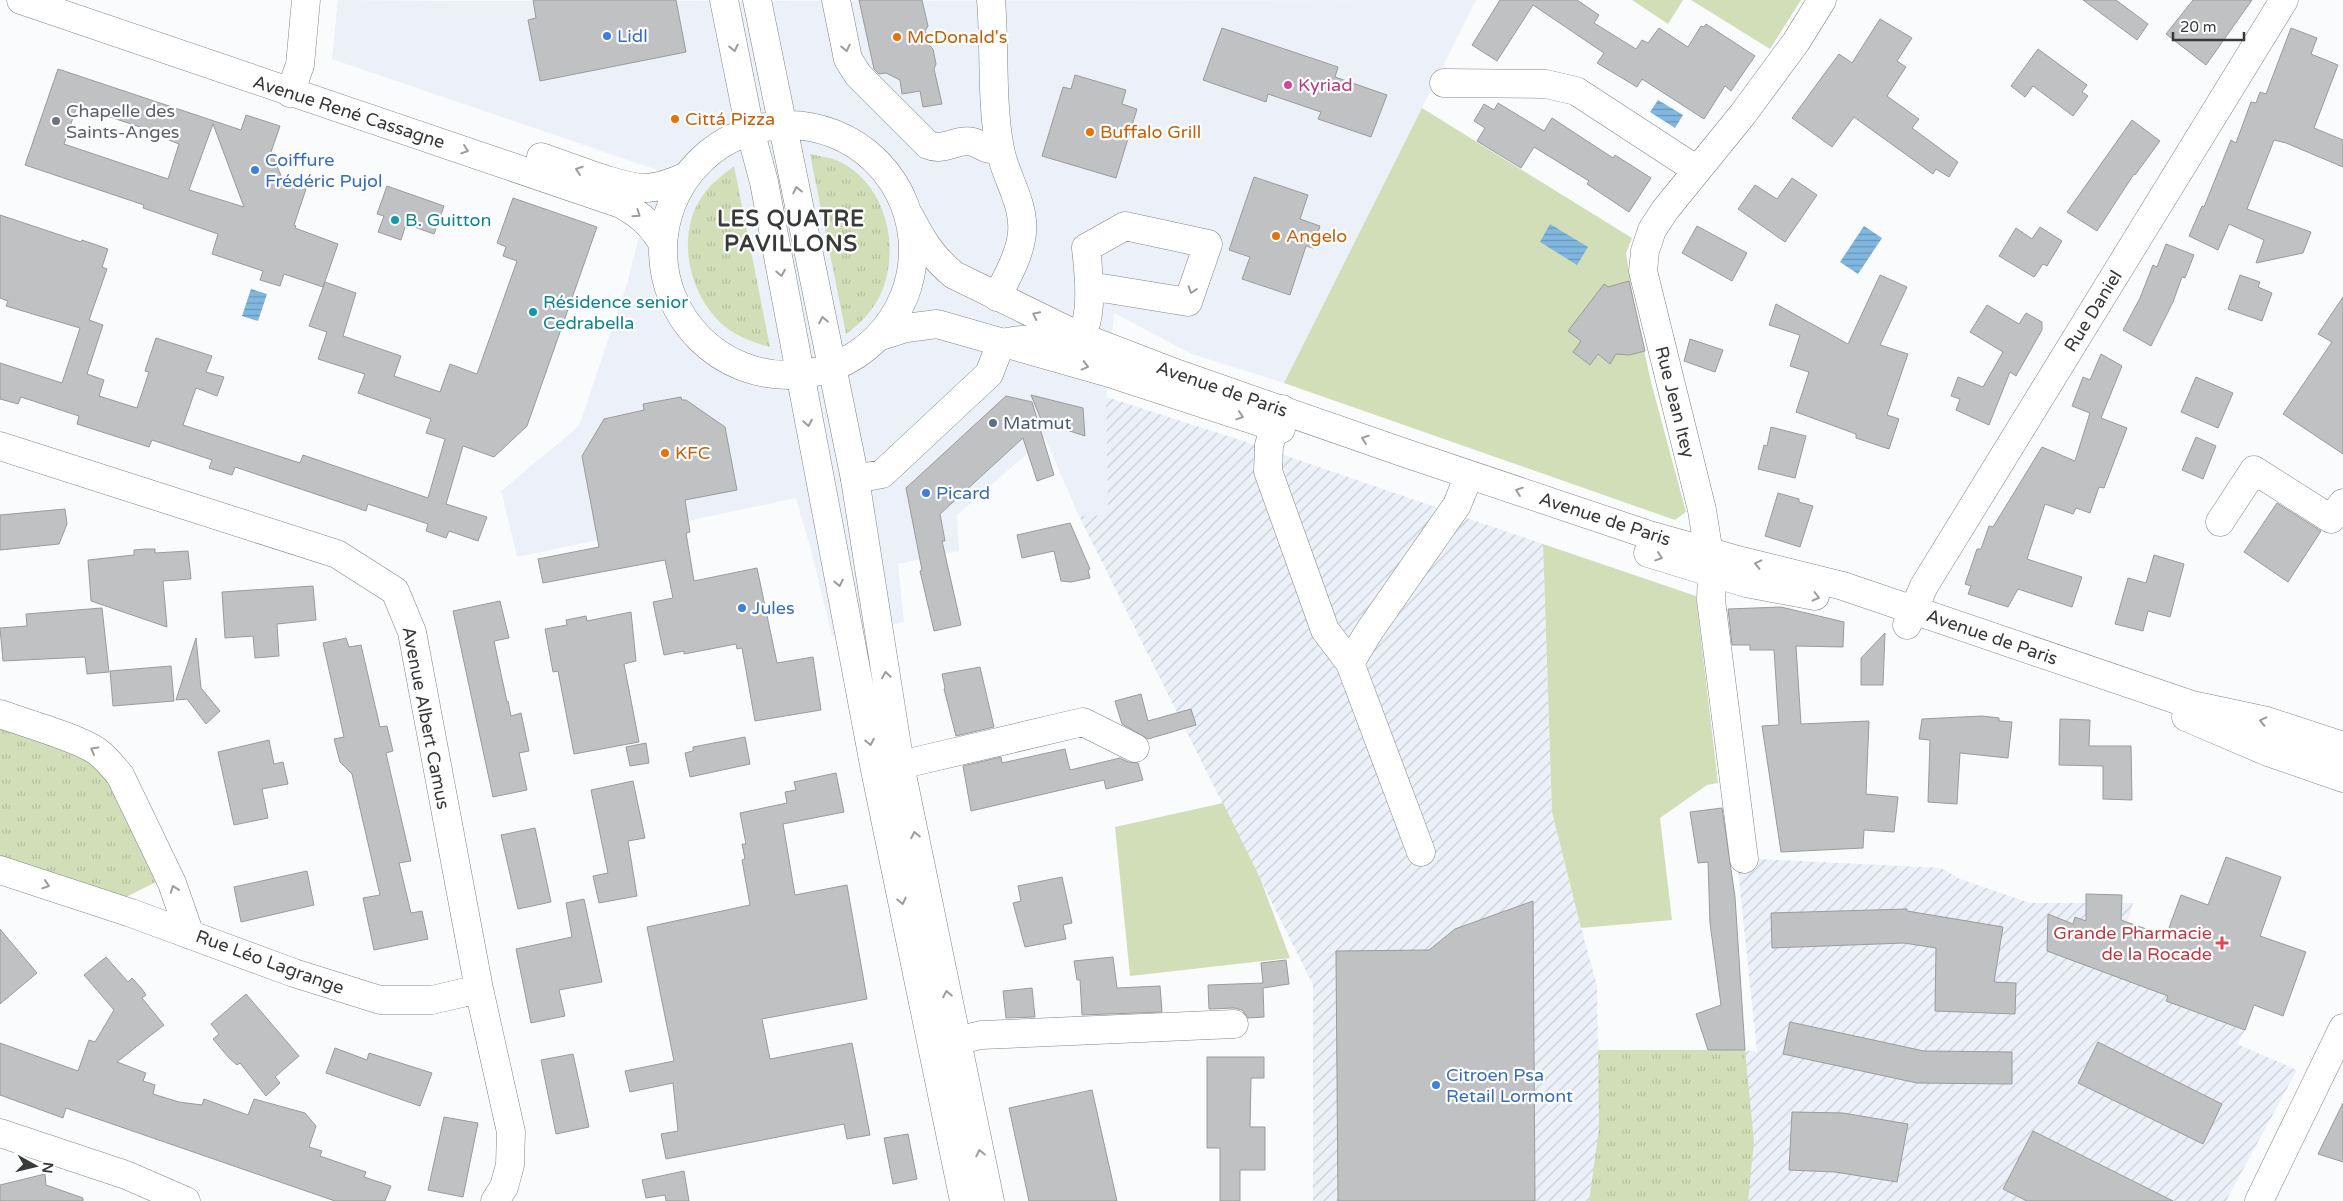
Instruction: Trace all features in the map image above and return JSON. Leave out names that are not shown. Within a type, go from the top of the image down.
[{"type":"main road","name":"Avenue René Cassagne","points":[[21,0],[626,185],[645,188],[665,185],[687,176]]},
{"type":"main road","name":"Avenue René Cassagne","points":[[75,0],[449,144],[621,204],[638,213],[652,226],[663,244]]},
{"type":"main road","points":[[293,84],[302,52],[306,0]]},
{"type":"main road","points":[[724,0],[750,130],[772,225],[875,770],[964,1201]]},
{"type":"main road","points":[[757,0],[856,479],[900,765],[990,1201]]},
{"type":"main road","points":[[836,0],[848,59],[858,75],[928,145],[941,148],[972,142],[989,150],[1000,148]]},
{"type":"main road","points":[[991,0],[1000,148],[1007,174],[1018,201],[1022,233],[1015,256],[997,297]]},
{"type":"main road","name":"Rue Jean Itey","points":[[1744,859],[1711,600],[1710,563],[1702,510],[1642,271],[1645,252],[1652,230],[1697,170],[1743,114],[1796,42],[1822,0]]},
{"type":"main road","name":"Rue Daniel","points":[[1910,617],[1924,586],[2284,0]]},
{"type":"main road","points":[[1444,84],[1546,84],[1576,91],[1697,170]]},
{"type":"main road","name":"Avenue de Paris","points":[[687,176],[715,148],[750,130],[783,124],[824,130],[844,137],[862,148],[891,177],[923,243],[938,261],[954,275],[1080,336],[1178,374],[1279,418]]},
{"type":"main road","points":[[687,176],[675,197],[667,220],[663,244],[664,265],[676,306],[688,324],[718,354],[737,364],[757,371],[778,375],[800,375],[832,368],[856,355],[878,338],[898,311],[910,280],[914,247],[909,214]]},
{"type":"main road","points":[[856,479],[882,474],[989,374],[1001,343],[1026,340],[1058,344],[1071,343],[1080,336],[1088,314],[1090,289],[1086,248],[1125,226],[1208,244],[1188,302],[1102,288],[1090,289]]},
{"type":"main road","name":"Avenue de Paris","points":[[878,338],[906,328],[937,324],[1279,418],[1467,483],[1710,563],[1746,583],[1910,617],[2192,706],[2267,721],[2343,746]]},
{"type":"main road","points":[[1279,418],[1269,445],[1268,471],[1325,630],[1350,663],[1421,852]]},
{"type":"main road","name":"Avenue Albert Camus","points":[[0,446],[337,554],[395,591],[412,632],[479,989],[511,1132],[510,1166],[504,1187],[495,1201]]},
{"type":"main road","points":[[2220,522],[2254,470],[2331,519],[2343,503]]},
{"type":"main road","points":[[1350,663],[1370,630],[1457,504],[1467,483]]},
{"type":"main road","name":"Avenue de Paris","points":[[1910,617],[2180,715],[2259,748],[2343,778]]},
{"type":"main road","name":"Rue Léo Lagrange","points":[[0,714],[80,743],[96,751],[109,762],[120,775],[172,883],[190,935],[294,973],[380,1000],[432,1000],[479,989]]},
{"type":"main road","points":[[900,765],[1083,722],[1135,748]]},
{"type":"main road","name":"Avenue de Paris","points":[[2259,748],[2295,744],[2343,760]]},
{"type":"main road","points":[[0,870],[131,913],[190,935]]},
{"type":"main road","points":[[956,1041],[991,1035],[1234,1024]]},
{"type":"main road","points":[[2259,1201],[2343,1028]]},
{"type":"main road","points":[[0,1133],[126,1175],[186,1201]]},
{"type":"shaded area","points":[[338,0],[1476,0],[1284,383],[1192,354],[1114,313],[1106,397],[1108,515],[1079,516],[1045,438],[957,515],[959,551],[898,564],[904,622],[832,636],[796,498],[517,557],[502,493],[500,492],[579,426],[627,284],[639,237],[660,171],[332,59]]},
{"type":"shaded area","points":[[1106,397],[1240,440],[1543,544],[1552,812],[1597,986],[1598,1050],[1745,1050],[1757,1052],[1737,860],[1760,859],[1941,868],[1960,879],[2030,903],[2133,903],[2127,922],[2165,939],[2181,960],[2166,1001],[2245,1030],[2237,1044],[2297,1070],[2226,1201],[1313,1201],[1313,985],[1079,516],[1108,515]]},
{"type":"green space","points":[[1632,0],[1683,0],[1668,24]]},
{"type":"green space","points":[[1691,0],[1801,0],[1770,49]]},
{"type":"green space","points":[[1422,108],[1632,238],[1626,253],[1635,309],[1651,382],[1686,512],[1675,520],[1284,383]]},
{"type":"green space","points":[[810,154],[836,160],[853,170],[867,183],[877,199],[889,235],[890,254],[882,291],[876,304],[867,315],[846,334]]},
{"type":"green space","points":[[734,166],[770,347],[740,336],[717,319],[706,305],[697,288],[691,270],[688,251],[689,232],[693,214],[708,188]]},
{"type":"green space","points":[[1543,544],[1696,596],[1718,783],[1707,785],[1660,818],[1672,920],[1581,928],[1552,812]]},
{"type":"green space","points":[[0,726],[83,752],[104,771],[162,879],[122,899],[0,862]]},
{"type":"green space","points":[[1223,803],[1260,878],[1290,958],[1130,976],[1115,827]]},
{"type":"green space","points":[[1598,1050],[1745,1050],[1754,1142],[1748,1201],[1589,1201],[1599,1129]]},
{"type":"water","points":[[1658,100],[1683,115],[1675,128],[1650,112]]},
{"type":"water","points":[[1550,224],[1588,247],[1577,265],[1540,242]]},
{"type":"water","points":[[1864,226],[1882,238],[1858,274],[1840,262]]},
{"type":"water","points":[[251,289],[267,294],[258,321],[242,316]]},
{"type":"building","name":"Lidl","points":[[533,0],[676,0],[686,52],[540,81],[528,20],[536,18]]},
{"type":"building","name":"McDonald's","points":[[859,0],[922,0],[928,26],[925,31],[928,44],[933,49],[936,64],[934,69],[942,104],[923,107],[920,91],[902,94],[900,80],[886,73],[879,74],[874,69]]},
{"type":"building","points":[[1500,0],[1577,0],[1599,15],[1594,23],[1636,49],[1642,40],[1648,43],[1659,28],[1688,47],[1701,26],[1704,27],[1706,24],[1755,56],[1731,91],[1725,86],[1704,119],[1642,79],[1637,87],[1597,63],[1604,53],[1533,5],[1497,61],[1472,45]]},
{"type":"building","points":[[2083,0],[2116,0],[2148,24],[2137,40]]},
{"type":"building","points":[[2193,0],[2252,0],[2206,65],[2166,34]]},
{"type":"building","points":[[1880,19],[1912,38],[1897,61],[1906,67],[1887,96],[1919,119],[1912,128],[1958,162],[1949,177],[1936,169],[1933,174],[1854,117],[1832,147],[1792,118],[1839,54],[1852,63]]},
{"type":"building","name":"Kyriad","points":[[1222,28],[1338,67],[1335,77],[1387,95],[1371,137],[1318,119],[1321,112],[1268,94],[1266,102],[1203,80]]},
{"type":"building","points":[[2291,28],[2317,38],[2311,54],[2338,65],[2314,128],[2343,140],[2343,167],[2286,143],[2274,140],[2247,209],[2311,232],[2303,253],[2256,263],[2264,240],[2229,224],[2218,250],[2189,236],[2202,206],[2204,207],[2231,140],[2236,143],[2251,102],[2256,103],[2260,92],[2266,94]]},
{"type":"building","points":[[2038,49],[2087,85],[2082,92],[2088,96],[2073,116],[2033,86],[2025,97],[2011,86]]},
{"type":"building","points":[[58,69],[241,130],[246,115],[280,126],[271,152],[282,178],[307,186],[294,225],[296,226],[295,228],[338,244],[323,287],[284,274],[280,286],[260,280],[263,271],[212,254],[218,234],[143,208],[144,205],[25,165]],"holes":[[[77,106],[170,137],[169,140],[179,144],[168,179],[64,144]],[[213,124],[244,207],[189,190]]]},
{"type":"building","name":"Buffalo Grill","points":[[1075,75],[1126,90],[1122,104],[1137,109],[1116,178],[1042,156],[1063,87],[1071,89]]},
{"type":"building","points":[[1498,103],[1544,131],[1552,118],[1613,158],[1615,155],[1651,178],[1629,212],[1587,184],[1589,181],[1534,147],[1521,168],[1477,141],[1485,128],[1474,121],[1484,104],[1494,110]]},
{"type":"building","points":[[2132,120],[2160,141],[2134,174],[2097,231],[2067,212]]},
{"type":"building","name":"Angelo","points":[[1254,177],[1308,195],[1300,219],[1320,226],[1313,248],[1306,246],[1290,295],[1242,279],[1250,257],[1229,250]]},
{"type":"building","points":[[1792,178],[1817,195],[1785,242],[1738,209],[1755,185],[1777,199]]},
{"type":"building","points":[[387,186],[444,206],[434,234],[406,224],[401,240],[378,232],[384,216],[377,214]]},
{"type":"building","points":[[513,198],[597,227],[527,426],[494,457],[463,446],[446,504],[487,517],[478,541],[449,531],[446,538],[426,531],[428,524],[368,504],[366,511],[235,467],[232,475],[209,468],[212,460],[152,440],[149,447],[77,424],[79,416],[21,397],[18,404],[0,399],[0,363],[62,383],[80,328],[6,306],[8,301],[0,298],[0,215],[108,249],[102,267],[107,269],[89,320],[103,325],[87,374],[104,380],[99,396],[137,408],[149,372],[145,371],[156,338],[212,356],[206,372],[224,377],[217,396],[196,388],[183,425],[300,463],[303,455],[428,498],[445,439],[426,433],[431,419],[358,393],[365,374],[318,359],[327,332],[309,326],[325,282],[356,293],[343,336],[401,356],[394,376],[440,392],[450,364],[477,374],[517,261],[503,256],[506,247],[497,243]]},
{"type":"building","points":[[1697,226],[1747,253],[1732,281],[1682,253]]},
{"type":"building","points":[[2040,227],[2062,241],[2047,266],[2043,264],[2034,277],[1999,256],[2016,228],[2032,239]]},
{"type":"building","points":[[2166,244],[2194,255],[2185,278],[2182,277],[2173,302],[2151,346],[2123,330],[2140,298],[2153,265],[2157,267]]},
{"type":"building","points":[[1880,275],[1907,287],[1880,345],[1908,354],[1887,415],[1899,419],[1889,449],[1856,438],[1856,434],[1796,412],[1809,372],[1790,366],[1800,335],[1769,325],[1776,304],[1848,344]]},
{"type":"building","points":[[2240,275],[2260,282],[2258,287],[2272,293],[2262,321],[2228,309]]},
{"type":"building","points":[[1629,281],[1645,351],[1629,355],[1616,354],[1610,364],[1598,354],[1590,365],[1573,352],[1581,341],[1568,331],[1604,284],[1608,287]]},
{"type":"building","points":[[2343,297],[2343,454],[2283,414],[2332,342],[2318,334]]},
{"type":"building","points":[[1987,305],[2019,324],[2026,313],[2042,322],[2042,330],[2016,376],[2010,372],[1989,425],[1956,410],[1960,399],[1951,396],[1958,377],[1983,387],[2003,352],[1970,332]]},
{"type":"building","points":[[1690,339],[1723,350],[1715,372],[1684,361]]},
{"type":"building","points":[[2101,354],[2122,366],[2101,418],[2127,428],[2104,488],[2099,487],[2090,513],[2076,508],[2073,514],[2045,504],[2027,559],[2082,577],[2072,607],[2018,589],[2008,607],[1968,594],[1971,586],[1965,584],[1977,549],[1981,549],[1989,526],[1993,527],[2042,447],[2075,461],[2090,413],[2072,406],[2083,377],[2090,380]]},
{"type":"building","points":[[2196,377],[2233,393],[2218,428],[2181,412]]},
{"type":"building","points":[[1031,395],[1083,408],[1085,436],[1042,422]]},
{"type":"building","points":[[1006,396],[1032,402],[1054,475],[1037,481],[1023,438],[940,514],[945,541],[942,541],[961,625],[934,631],[920,571],[922,570],[906,488]]},
{"type":"building","points":[[681,397],[682,400],[686,400],[725,427],[737,490],[685,500],[690,532],[686,533],[694,581],[757,568],[777,663],[813,657],[821,710],[755,721],[742,648],[737,649],[736,644],[684,654],[684,651],[664,655],[653,602],[673,598],[665,560],[543,583],[538,559],[599,547],[582,456],[604,419],[644,410],[643,404]]},
{"type":"building","points":[[1771,427],[1806,436],[1795,478],[1758,469],[1764,445],[1767,446]]},
{"type":"building","points":[[2196,437],[2216,446],[2203,479],[2182,470]]},
{"type":"building","points":[[1778,493],[1799,499],[1799,502],[1813,506],[1800,547],[1765,536]]},
{"type":"building","points":[[2277,503],[2321,531],[2288,582],[2244,552]]},
{"type":"building","points":[[65,509],[67,524],[59,544],[0,550],[0,515]]},
{"type":"building","points":[[1070,523],[1090,569],[1088,570],[1090,578],[1071,582],[1061,581],[1054,551],[1022,558],[1017,535]]},
{"type":"building","points":[[155,549],[155,553],[188,551],[191,579],[163,581],[167,627],[91,601],[88,560],[134,555],[134,550]]},
{"type":"building","points":[[2154,555],[2184,564],[2170,617],[2148,611],[2143,631],[2115,624],[2128,578],[2146,583]]},
{"type":"building","points":[[313,586],[316,620],[277,624],[279,656],[255,658],[253,636],[225,638],[222,592]]},
{"type":"building","points":[[500,601],[509,638],[494,641],[511,716],[521,713],[529,751],[519,753],[527,790],[493,797],[453,611]]},
{"type":"building","points":[[1781,607],[1844,622],[1843,647],[1796,646],[1801,724],[1869,721],[1866,794],[1898,797],[1894,832],[1864,830],[1863,848],[1781,852],[1762,726],[1779,725],[1774,650],[1750,650],[1750,645],[1732,645],[1728,609]]},
{"type":"building","points":[[102,608],[109,672],[87,674],[85,657],[3,661],[0,628],[27,626],[26,614]]},
{"type":"building","points":[[631,612],[636,661],[624,664],[639,742],[574,754],[558,671],[553,672],[545,629],[567,625],[566,620],[586,616],[587,621]]},
{"type":"building","points":[[1885,633],[1883,685],[1861,685],[1861,658]]},
{"type":"building","points":[[196,638],[201,688],[220,711],[206,724],[187,699],[176,700]]},
{"type":"building","points":[[346,638],[349,647],[361,645],[380,727],[387,726],[393,751],[386,753],[411,861],[399,863],[411,913],[422,911],[428,939],[374,950],[363,898],[380,895],[352,774],[340,762],[334,739],[344,737],[323,643]]},
{"type":"building","points":[[171,666],[174,701],[113,706],[110,671]]},
{"type":"building","points":[[980,667],[994,727],[956,736],[942,674]]},
{"type":"building","points":[[1141,694],[1148,721],[1191,709],[1196,725],[1148,739],[1122,724],[1115,701]]},
{"type":"building","points":[[1982,716],[1999,718],[1999,721],[2012,722],[2008,758],[1960,753],[1957,804],[1928,802],[1930,740],[1919,739],[1922,719]]},
{"type":"building","points":[[2060,719],[2090,720],[2089,746],[2131,746],[2132,800],[2103,799],[2103,766],[2059,765]]},
{"type":"building","points":[[745,737],[750,764],[690,777],[685,753],[693,751],[693,747]]},
{"type":"building","points":[[269,740],[274,764],[283,762],[288,784],[262,789],[268,818],[234,825],[218,752]]},
{"type":"building","points":[[646,743],[649,763],[630,766],[626,747]]},
{"type":"building","points":[[1065,749],[1070,770],[1120,758],[1128,762],[1138,763],[1143,780],[1106,789],[1104,780],[971,811],[963,766],[1001,757],[1002,763]]},
{"type":"building","points":[[836,773],[844,812],[783,824],[795,895],[847,885],[867,999],[762,1019],[770,1059],[852,1043],[870,1135],[847,1139],[844,1124],[666,1159],[661,1134],[678,1131],[673,1083],[630,1092],[625,1071],[674,1061],[647,927],[750,905],[742,860],[745,859],[742,844],[746,844],[740,813],[787,803],[785,792],[796,790],[794,782]]},
{"type":"building","points":[[633,781],[645,838],[628,841],[637,896],[599,903],[593,876],[608,873],[591,790]]},
{"type":"building","points":[[1722,808],[1735,897],[1745,1050],[1708,1050],[1696,1014],[1721,1005],[1710,923],[1708,862],[1698,863],[1690,812]]},
{"type":"building","points":[[535,828],[551,902],[518,909],[501,835]]},
{"type":"building","name":"Grande Pharmacie de la Rocade","points":[[2226,857],[2281,877],[2260,936],[2306,952],[2283,1016],[2254,1005],[2245,1030],[2166,1001],[2168,996],[2047,951],[2048,914],[2073,924],[2075,917],[2086,921],[2086,894],[2122,895],[2121,920],[2166,936],[2181,895],[2208,905]]},
{"type":"building","points":[[307,871],[314,905],[241,922],[234,887]]},
{"type":"building","points":[[1062,877],[1072,923],[1063,925],[1066,939],[1025,947],[1013,903],[1021,901],[1018,886]]},
{"type":"building","points":[[584,899],[602,982],[559,990],[565,1016],[531,1023],[516,949],[572,937],[566,903]]},
{"type":"building","name":"Citroen Psa Retail Lormont","points":[[1533,901],[1535,1201],[1338,1201],[1336,951],[1429,950],[1455,929]]},
{"type":"building","points":[[1907,909],[1907,911],[2003,927],[1994,982],[2016,983],[2015,1014],[1935,1011],[1936,948],[1904,943],[1772,948],[1771,913]]},
{"type":"building","points":[[0,929],[37,973],[0,1004]]},
{"type":"building","points":[[106,957],[128,982],[132,978],[142,989],[146,995],[142,998],[164,1025],[117,1062],[146,1073],[143,1081],[155,1085],[153,1094],[179,1102],[202,1105],[204,1099],[248,1115],[254,1099],[305,1113],[316,1126],[309,1147],[322,1151],[320,1156],[366,1172],[364,1177],[391,1186],[385,1201],[335,1201],[66,1108],[63,1118],[0,1095],[0,1043],[78,1071],[89,1040],[95,1042],[114,1010],[84,975]]},
{"type":"building","points":[[1113,957],[1117,988],[1160,986],[1162,1012],[1082,1015],[1080,980],[1077,980],[1074,961]]},
{"type":"building","points":[[1286,960],[1289,984],[1263,988],[1264,1017],[1248,1018],[1242,1010],[1234,1008],[1209,1009],[1208,985],[1263,983],[1261,963]]},
{"type":"building","points":[[1032,988],[1035,1017],[1006,1018],[1003,991]]},
{"type":"building","points":[[246,994],[299,1056],[275,1077],[280,1083],[266,1096],[240,1063],[237,1065],[229,1058],[213,1039],[219,1034],[211,1024]]},
{"type":"building","points":[[1790,1022],[1924,1051],[2012,1052],[2012,1084],[1917,1083],[1783,1054]]},
{"type":"building","points":[[2098,1042],[2222,1104],[2203,1144],[2078,1083]]},
{"type":"building","points":[[335,1048],[367,1060],[369,1053],[432,1073],[420,1106],[326,1073]]},
{"type":"building","points":[[573,1054],[589,1127],[556,1134],[541,1060]]},
{"type":"building","points":[[1207,1057],[1264,1057],[1264,1078],[1251,1078],[1250,1127],[1265,1127],[1265,1170],[1240,1170],[1240,1201],[1220,1201],[1220,1148],[1207,1148]]},
{"type":"building","points":[[1092,1090],[1117,1201],[1029,1201],[1009,1108]]},
{"type":"building","points":[[2343,1103],[2343,1162],[2318,1154]]},
{"type":"building","points":[[1792,1112],[1843,1113],[1908,1124],[1897,1182],[1835,1172],[1789,1170]]},
{"type":"building","points":[[444,1117],[478,1123],[463,1197],[428,1190]]},
{"type":"building","points":[[2033,1131],[2173,1201],[2027,1201],[2003,1189]]},
{"type":"building","points":[[908,1134],[917,1179],[893,1184],[884,1138]]},
{"type":"building","points":[[684,1171],[689,1201],[666,1201],[665,1195],[646,1198],[642,1180]]},
{"type":"building","points":[[45,1174],[46,1185],[83,1198],[83,1201],[0,1201],[0,1185]]},
{"type":"place","name":"Lidl","points":[[607,36]]},
{"type":"place","name":"McDonald's","points":[[897,37]]},
{"type":"place","name":"Kyriad","points":[[1288,85]]},
{"type":"place","name":"Cittá Pizza","points":[[675,119]]},
{"type":"place","name":"Chapelle des Saints-Anges","points":[[56,121]]},
{"type":"place","name":"Buffalo Grill","points":[[1090,132]]},
{"type":"place","name":"Coiffure Frédéric Pujol","points":[[255,170]]},
{"type":"place","name":"B. Guitton","points":[[395,220]]},
{"type":"place","name":"Angelo","points":[[1276,236]]},
{"type":"place","name":"Résidence senior Cedrabella","points":[[533,312]]},
{"type":"place","name":"Matmut","points":[[993,423]]},
{"type":"place","name":"KFC","points":[[665,453]]},
{"type":"place","name":"Picard","points":[[926,493]]},
{"type":"place","name":"Jules","points":[[742,608]]},
{"type":"place","name":"Grande Pharmacie de la Rocade","points":[[2222,943]]},
{"type":"place","name":"Citroen Psa Retail Lormont","points":[[1436,1085]]},
{"type":"district","name":"LES QUATRE PAVILLONS","points":[[791,232]]}]
